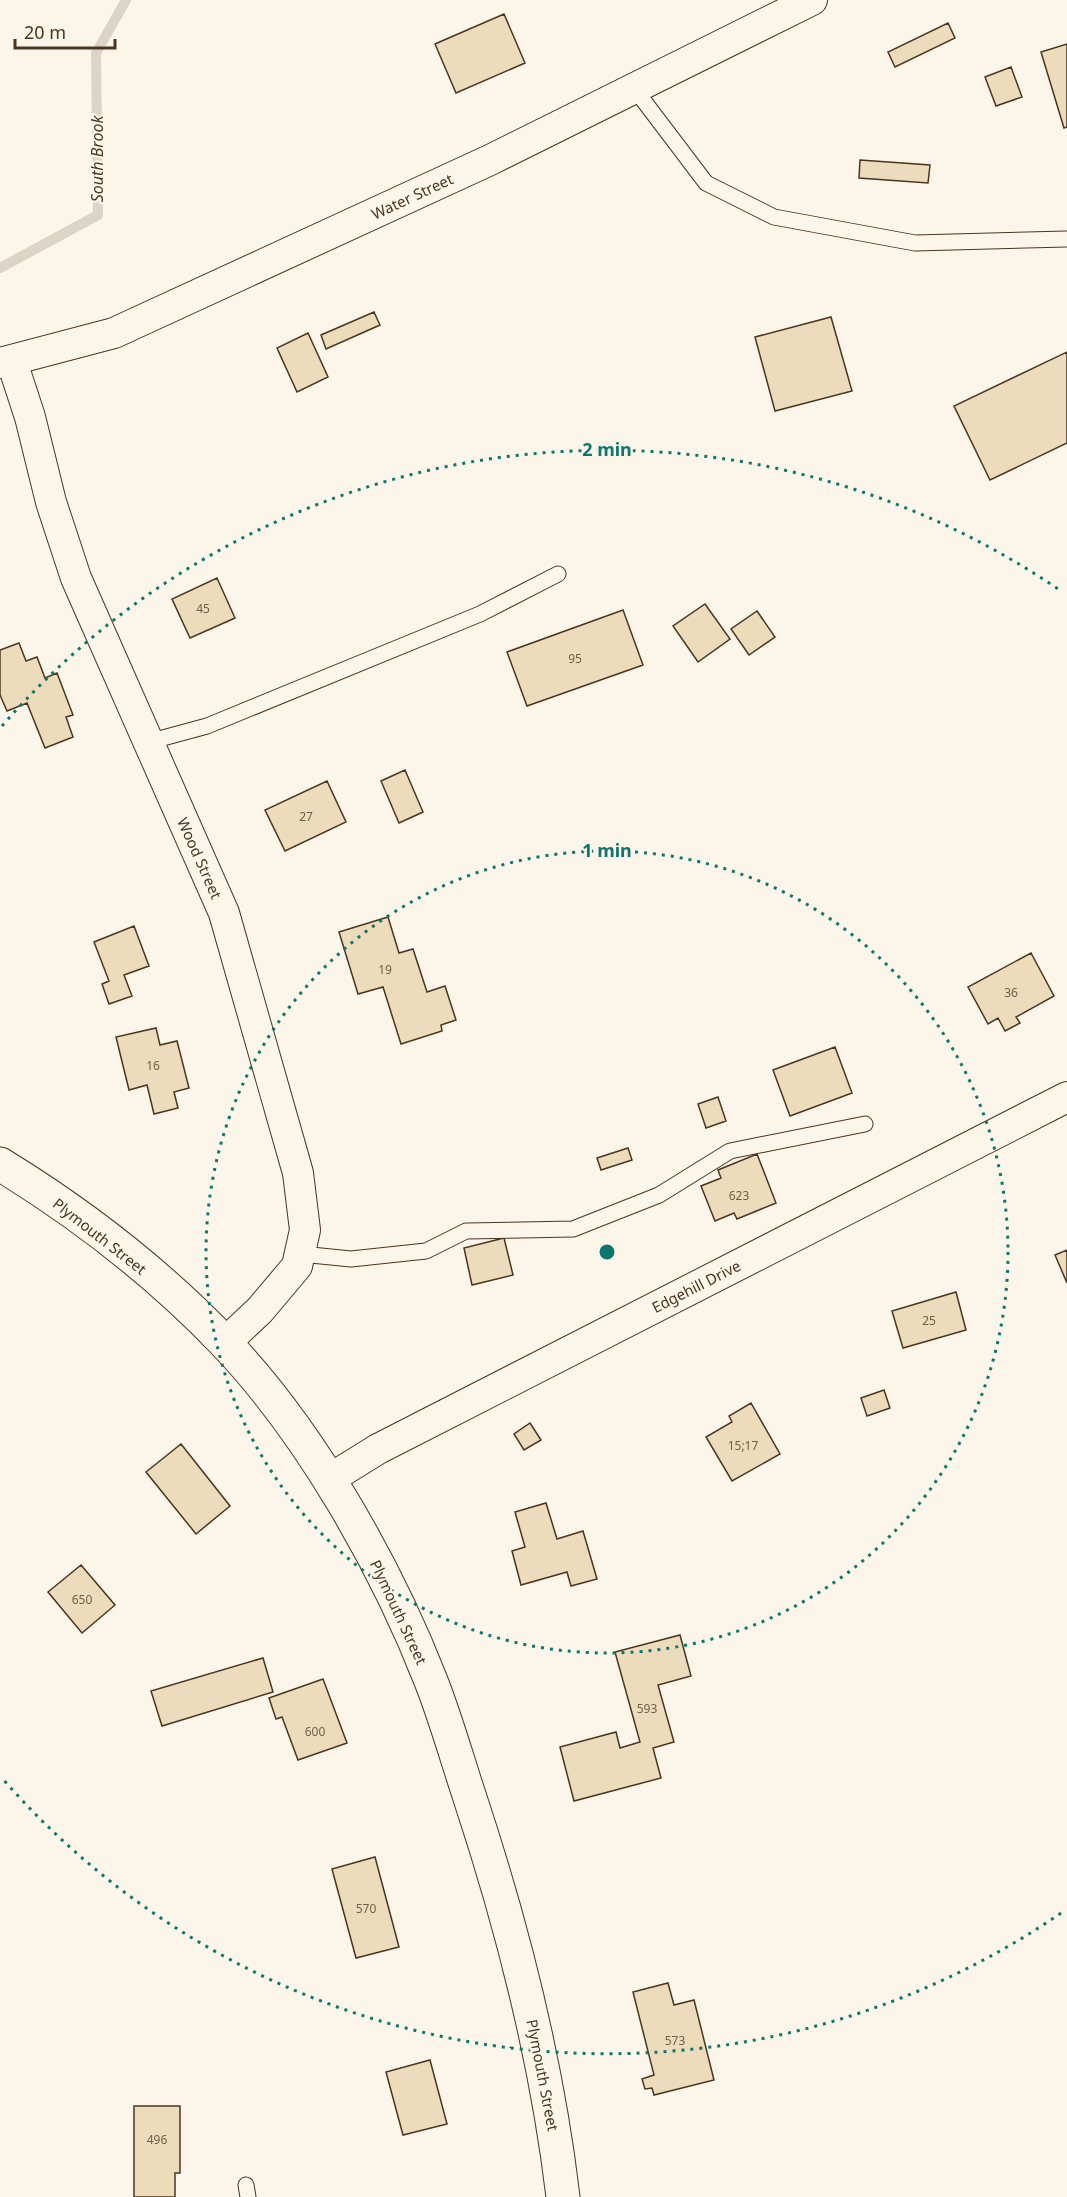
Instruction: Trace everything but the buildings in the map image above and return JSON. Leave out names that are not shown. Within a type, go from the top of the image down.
[{"type":"main road","name":"Plymouth Street","points":[[0,1164],[80,1219],[140,1266],[225,1343],[263,1388],[328,1480],[371,1551],[410,1631],[432,1683],[481,1830],[528,1998],[544,2073],[563,2197]]},
{"type":"street","name":"Water Street","points":[[6,363],[114,333],[490,160],[812,0]]},
{"type":"street","name":"Wood Street","points":[[6,363],[30,417],[51,502],[76,579],[227,923],[298,1173],[305,1230],[297,1266],[287,1281],[225,1343]]},
{"type":"street","name":"Edgehill Drive","points":[[328,1480],[378,1449],[1067,1097]]},
{"type":"lane","points":[[634,88],[706,183],[774,217],[915,243],[1067,239]]},
{"type":"lane","points":[[148,742],[207,726],[480,614],[558,574]]},
{"type":"lane","points":[[301,1254],[351,1259],[426,1251],[466,1231],[573,1229],[658,1195],[730,1151],[865,1124]]},
{"type":"waterway","name":"South Brook","points":[[0,268],[98,215],[96,53],[126,0]]}]
